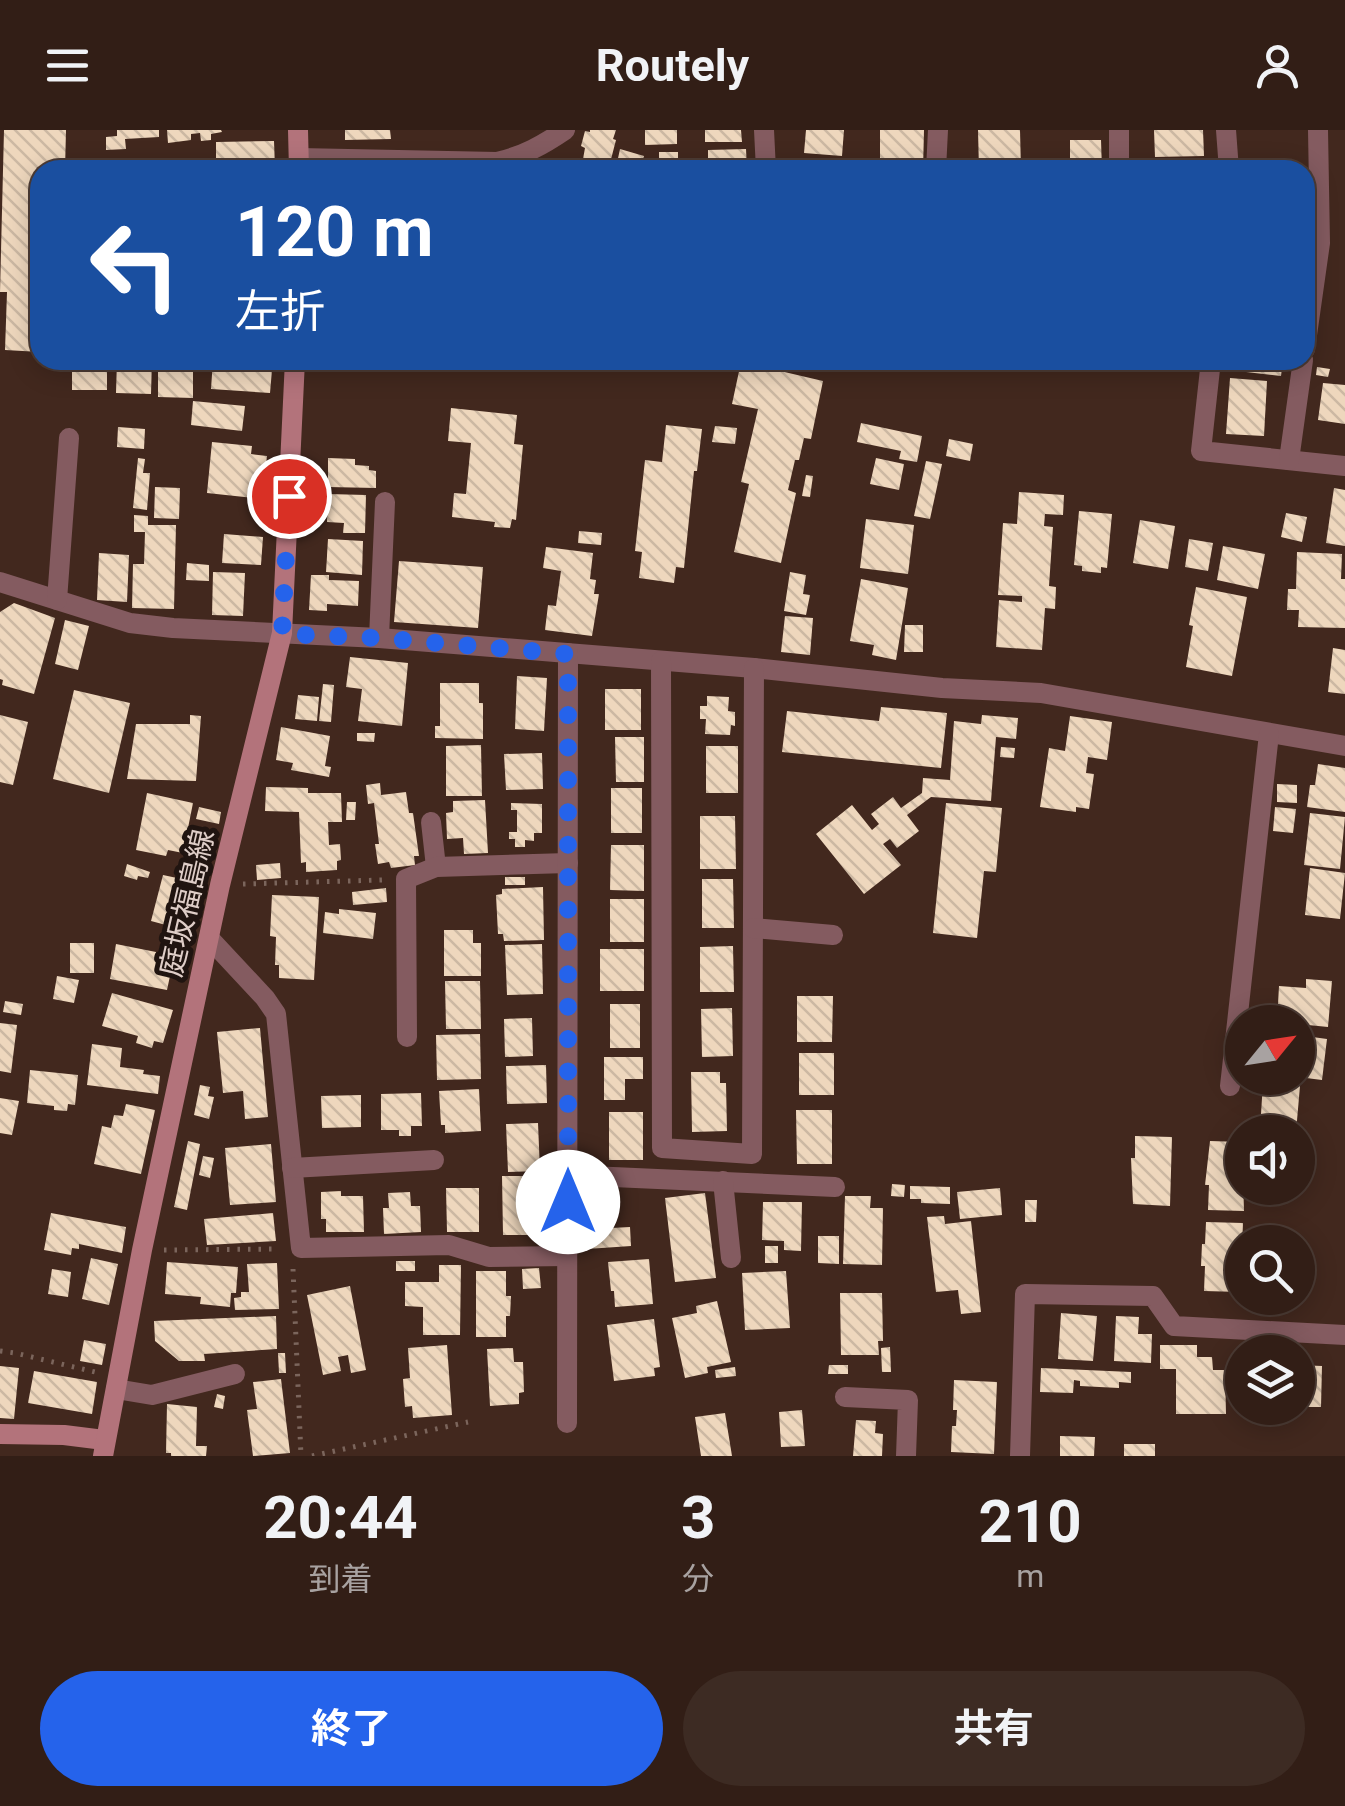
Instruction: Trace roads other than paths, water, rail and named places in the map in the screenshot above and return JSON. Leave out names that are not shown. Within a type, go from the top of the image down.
[{"type":"main road","points":[[298,130],[299,160]]},
{"type":"main road","name":"庭坂福島線","points":[[103,1448],[220,885],[282,634],[295,370]]},
{"type":"main road","points":[[0,1434],[64,1435],[103,1448]]},
{"type":"street","points":[[505,160],[545,144],[565,130]]},
{"type":"street","points":[[764,130],[766,160]]},
{"type":"street","points":[[936,160],[938,130]]},
{"type":"street","points":[[1119,130],[1119,160]]},
{"type":"street","points":[[1226,130],[1228,160]]},
{"type":"street","points":[[1315,160],[1318,130]]},
{"type":"street","points":[[1315,206],[1320,243],[1315,278]]},
{"type":"street","points":[[1210,370],[1201,451],[1345,466]]},
{"type":"street","points":[[1289,460],[1302,370]]},
{"type":"street","points":[[57,600],[69,438]]},
{"type":"street","points":[[379,638],[384,502]]},
{"type":"street","points":[[0,582],[130,624],[379,638],[754,668],[942,688],[1041,692],[1345,746]]},
{"type":"street","points":[[567,1422],[568,654]]},
{"type":"street","points":[[661,661],[662,1148],[752,1154],[754,668]]},
{"type":"street","points":[[1239,1005],[1268,734]]},
{"type":"street","points":[[431,822],[436,867]]},
{"type":"street","points":[[407,1037],[406,880],[436,867],[568,863]]},
{"type":"street","points":[[753,928],[833,934]]},
{"type":"street","points":[[209,938],[276,1014],[296,1248],[448,1245],[489,1257],[567,1256]]},
{"type":"street","points":[[292,1168],[434,1160]]},
{"type":"street","points":[[568,1175],[835,1187]]},
{"type":"street","points":[[723,1182],[731,1258]]},
{"type":"street","points":[[1020,1456],[1025,1294],[1153,1296],[1174,1326],[1345,1335]]},
{"type":"street","points":[[117,1384],[152,1395],[234,1374]]},
{"type":"street","points":[[845,1397],[908,1400],[906,1456]]}]
